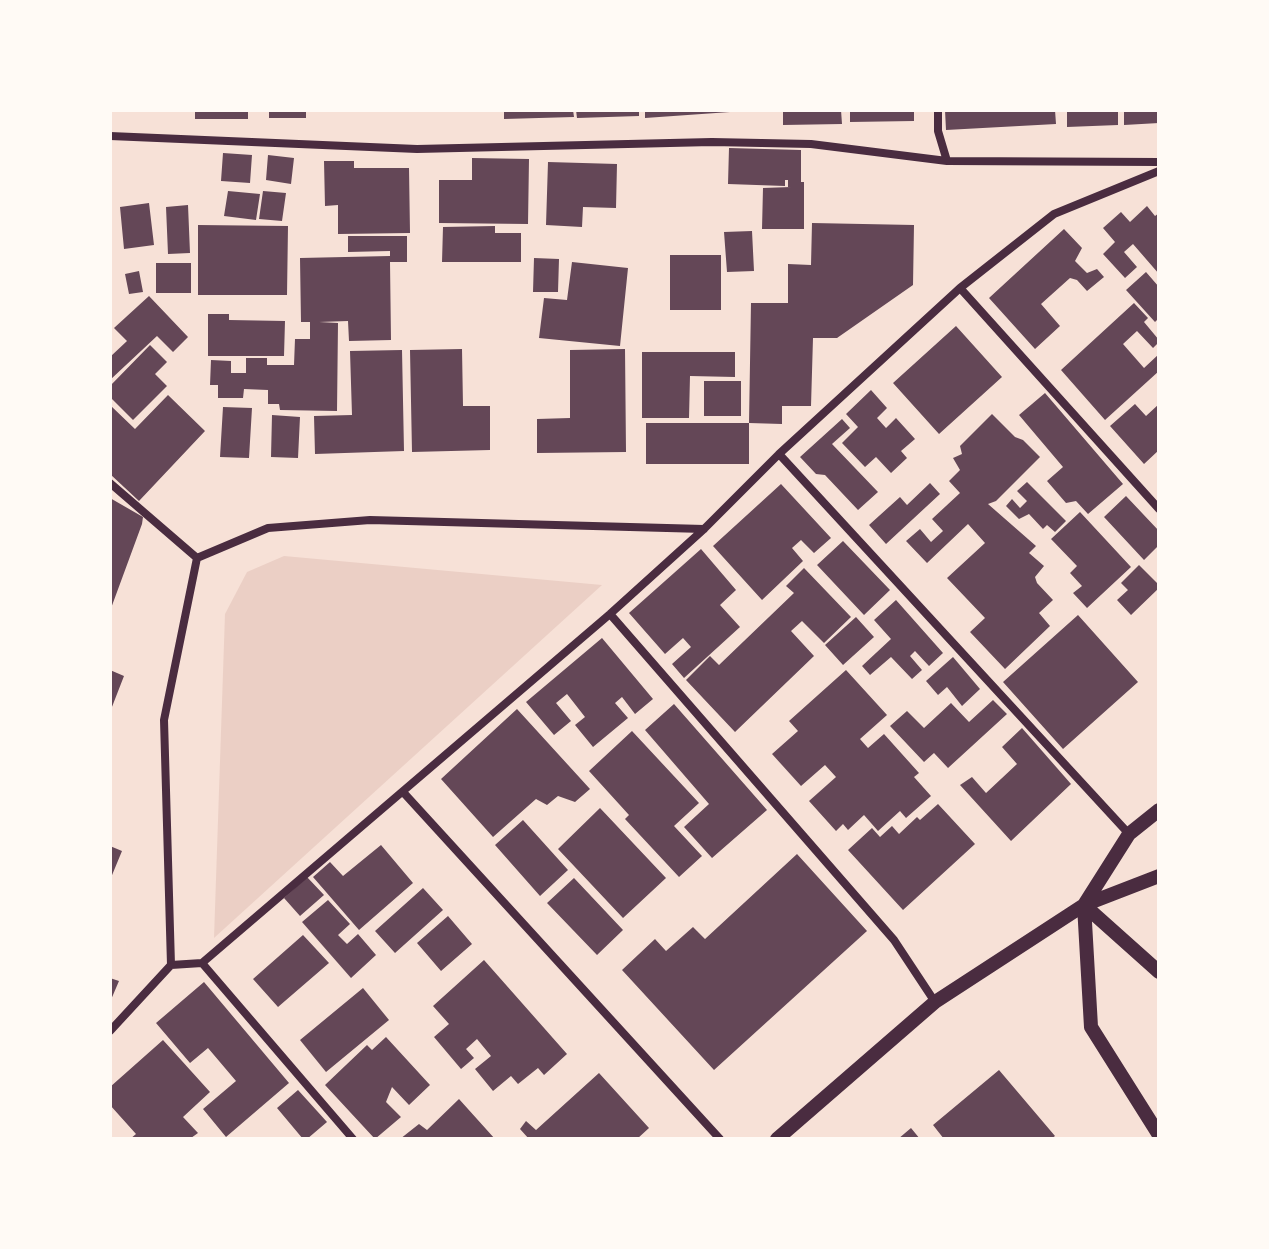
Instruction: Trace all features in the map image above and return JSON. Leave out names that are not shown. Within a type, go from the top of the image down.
[{"type":"street","points":[[938,110],[938,131],[947,161]]},
{"type":"street","points":[[110,136],[417,149],[712,142],[811,144],[947,161],[1159,162]]},
{"type":"street","points":[[110,1031],[171,965],[202,963],[610,614],[960,288],[1054,214],[1159,171]]},
{"type":"street","points":[[960,288],[1159,509]]},
{"type":"street","points":[[779,454],[1129,834]]},
{"type":"street","points":[[110,483],[197,558]]},
{"type":"street","points":[[197,558],[268,528],[370,520],[704,529]]},
{"type":"street","points":[[171,965],[164,720],[197,558]]},
{"type":"street","points":[[610,614],[894,940],[935,1002]]},
{"type":"street","points":[[403,792],[720,1139]]},
{"type":"street","points":[[1159,810],[1129,834],[1084,905],[1091,1027],[1159,1135]]},
{"type":"street","points":[[777,1139],[935,1002],[1084,905],[1159,876]]},
{"type":"street","points":[[1084,905],[1159,972]]},
{"type":"street","points":[[202,963],[353,1139]]},
{"type":"shaded area","points":[[284,556],[602,585],[214,938],[225,614],[247,572]]},
{"type":"building","points":[[195,110],[248,110],[248,119],[195,119]]},
{"type":"building","points":[[269,110],[306,110],[306,118],[269,118]]},
{"type":"building","points":[[504,110],[573,110],[574,117],[504,119]]},
{"type":"building","points":[[576,110],[639,110],[639,116],[577,118]]},
{"type":"building","points":[[645,110],[730,110],[730,112],[645,118]]},
{"type":"building","points":[[783,110],[841,110],[842,124],[783,125]]},
{"type":"building","points":[[850,110],[914,110],[914,121],[850,122]]},
{"type":"building","points":[[945,110],[1055,110],[1056,124],[946,130]]},
{"type":"building","points":[[1067,110],[1118,110],[1118,125],[1067,127]]},
{"type":"building","points":[[1124,110],[1159,110],[1159,123],[1124,125]]},
{"type":"building","points":[[729,148],[801,150],[804,229],[762,229],[763,188],[791,187],[788,187],[788,180],[785,180],[785,186],[728,184]]},
{"type":"building","points":[[223,153],[252,155],[250,183],[221,181]]},
{"type":"building","points":[[268,155],[294,158],[291,184],[266,180]]},
{"type":"building","points":[[472,158],[529,159],[528,224],[439,223],[439,180],[472,180]]},
{"type":"building","points":[[324,161],[354,161],[354,168],[409,168],[410,233],[338,234],[338,205],[325,206]]},
{"type":"building","points":[[548,162],[617,164],[616,208],[583,207],[582,227],[546,225]]},
{"type":"building","points":[[228,191],[260,194],[256,220],[224,216]]},
{"type":"building","points":[[263,191],[286,193],[282,221],[259,219]]},
{"type":"building","points":[[149,203],[154,245],[124,249],[120,207]]},
{"type":"building","points":[[188,205],[190,253],[168,254],[166,207]]},
{"type":"building","points":[[1147,206],[1155,216],[1159,213],[1159,274],[1133,244],[1124,252],[1137,267],[1125,278],[1103,254],[1115,242],[1103,228],[1121,212],[1130,222]]},
{"type":"building","points":[[812,223],[914,225],[913,285],[837,338],[813,338],[811,406],[782,406],[782,424],[749,423],[751,303],[788,303],[788,264],[811,265]]},
{"type":"building","points":[[198,225],[288,226],[287,295],[198,295]]},
{"type":"building","points":[[495,226],[495,233],[521,233],[521,262],[442,262],[443,227]]},
{"type":"building","points":[[1064,229],[1082,248],[1075,261],[1087,273],[1097,269],[1104,277],[1087,291],[1077,280],[1070,278],[1041,304],[1060,326],[1035,349],[989,298]]},
{"type":"building","points":[[752,231],[754,271],[727,272],[724,232]]},
{"type":"building","points":[[348,236],[407,236],[407,262],[390,262],[391,340],[349,341],[348,321],[319,322],[338,323],[337,411],[280,410],[279,404],[268,404],[268,390],[244,389],[243,398],[218,398],[218,385],[210,385],[211,360],[231,361],[231,373],[246,373],[246,358],[267,358],[267,365],[294,365],[295,339],[310,339],[310,322],[301,322],[300,258],[390,256],[390,251],[348,252]]},
{"type":"building","points":[[670,255],[721,255],[721,310],[670,310]]},
{"type":"building","points":[[534,258],[559,259],[558,292],[533,292]]},
{"type":"building","points":[[572,262],[628,268],[620,346],[539,338],[544,298],[567,300]]},
{"type":"building","points":[[156,263],[191,263],[191,293],[156,293]]},
{"type":"building","points":[[139,271],[143,292],[129,294],[125,274]]},
{"type":"building","points":[[1146,272],[1159,287],[1159,318],[1155,322],[1126,290]]},
{"type":"building","points":[[149,296],[188,337],[173,352],[157,336],[110,380],[110,357],[127,341],[114,328]]},
{"type":"building","points":[[1134,303],[1148,318],[1144,322],[1159,342],[1153,348],[1137,331],[1123,344],[1144,368],[1159,354],[1159,371],[1105,420],[1061,370]]},
{"type":"building","points":[[208,314],[229,314],[229,320],[285,321],[284,356],[208,356]]},
{"type":"building","points":[[956,326],[1002,377],[939,434],[893,383]]},
{"type":"building","points":[[150,345],[167,362],[155,374],[167,386],[133,420],[110,397],[110,386]]},
{"type":"building","points":[[462,349],[463,406],[490,406],[490,450],[412,452],[410,350]]},
{"type":"building","points":[[625,349],[626,452],[537,453],[537,419],[570,418],[570,350]]},
{"type":"building","points":[[402,350],[404,451],[315,454],[314,416],[352,415],[350,351]]},
{"type":"building","points":[[642,352],[735,352],[735,377],[690,376],[689,418],[642,418]]},
{"type":"building","points":[[704,381],[741,381],[741,416],[704,416]]},
{"type":"building","points":[[871,390],[887,408],[877,418],[886,428],[896,418],[915,439],[901,451],[907,458],[891,473],[876,457],[865,467],[842,443],[858,427],[846,414]]},
{"type":"building","points":[[1045,393],[1123,484],[1088,514],[1076,501],[1066,503],[1047,481],[1063,467],[1019,415]]},
{"type":"building","points":[[168,395],[205,431],[139,501],[110,474],[110,405],[135,429]]},
{"type":"building","points":[[1135,404],[1146,416],[1159,404],[1159,450],[1144,464],[1110,426]]},
{"type":"building","points":[[223,407],[252,408],[249,458],[220,457]]},
{"type":"building","points":[[992,414],[1040,457],[996,501],[988,504],[1036,546],[1029,553],[1044,566],[1035,577],[1053,600],[1039,613],[1050,626],[1005,669],[970,632],[985,618],[947,578],[985,543],[968,524],[927,563],[906,541],[920,529],[931,542],[943,531],[932,519],[960,493],[949,481],[960,470],[953,458],[962,454],[960,446]]},
{"type":"building","points":[[272,415],[300,417],[298,458],[271,457]]},
{"type":"building","points":[[842,419],[850,428],[832,444],[878,492],[858,510],[825,475],[816,474],[800,457]]},
{"type":"building","points":[[646,423],[749,423],[749,464],[646,464]]},
{"type":"building","points":[[1027,482],[1066,521],[1055,532],[1047,525],[1043,529],[1029,514],[1019,519],[1006,506],[1012,499],[1020,508],[1027,501],[1017,491]]},
{"type":"building","points":[[930,483],[940,494],[886,544],[869,525],[900,497],[907,505]]},
{"type":"building","points":[[781,484],[831,538],[814,553],[801,540],[792,548],[803,561],[762,600],[713,546]]},
{"type":"building","points":[[1126,496],[1159,531],[1159,545],[1144,560],[1104,517]]},
{"type":"building","points":[[110,498],[143,517],[110,611]]},
{"type":"building","points":[[1080,512],[1131,567],[1087,608],[1073,593],[1082,586],[1070,573],[1077,566],[1051,539]]},
{"type":"building","points":[[843,541],[890,590],[864,615],[817,565]]},
{"type":"building","points":[[701,549],[736,590],[720,605],[740,627],[684,678],[672,664],[691,647],[683,638],[665,654],[629,613]]},
{"type":"building","points":[[1139,565],[1159,588],[1131,615],[1117,600],[1128,590],[1121,583]]},
{"type":"building","points":[[804,568],[851,617],[824,643],[802,621],[791,631],[814,656],[735,732],[686,680],[710,656],[719,665],[794,593],[786,586]]},
{"type":"building","points":[[896,600],[943,653],[929,666],[915,651],[910,656],[922,670],[912,679],[891,657],[870,675],[862,666],[891,639],[874,620]]},
{"type":"building","points":[[1078,615],[1138,682],[1063,749],[1003,682]]},
{"type":"building","points":[[856,617],[874,637],[843,665],[825,645]]},
{"type":"building","points":[[602,638],[653,699],[635,714],[622,697],[615,703],[628,718],[593,747],[575,725],[585,717],[567,694],[556,703],[571,721],[554,735],[526,702]]},
{"type":"building","points":[[953,657],[980,689],[962,706],[947,687],[938,695],[926,681]]},
{"type":"building","points":[[110,670],[124,676],[110,712]]},
{"type":"building","points":[[846,670],[887,715],[860,739],[868,748],[884,734],[919,773],[914,777],[931,796],[906,818],[900,811],[878,831],[864,815],[848,830],[843,824],[836,831],[809,801],[836,777],[825,765],[801,786],[772,754],[798,731],[789,721]]},
{"type":"building","points":[[993,700],[1007,714],[948,768],[934,753],[924,762],[890,726],[907,711],[924,728],[951,703],[969,722]]},
{"type":"building","points":[[674,704],[767,810],[712,858],[684,827],[709,804],[645,730]]},
{"type":"building","points":[[517,709],[590,789],[575,802],[558,796],[547,805],[536,799],[493,837],[441,779]]},
{"type":"building","points":[[1022,728],[1071,784],[1011,841],[960,785],[972,777],[986,793],[1017,764],[1002,747]]},
{"type":"building","points":[[632,731],[699,803],[674,826],[702,856],[679,877],[625,819],[629,815],[589,771]]},
{"type":"building","points":[[938,804],[975,844],[903,910],[848,850],[872,828],[880,837],[892,826],[899,834],[917,817],[920,820]]},
{"type":"building","points":[[600,808],[666,878],[623,918],[558,849]]},
{"type":"building","points":[[523,820],[568,870],[540,896],[495,845]]},
{"type":"building","points":[[381,845],[413,883],[359,930],[313,877],[330,862],[343,876]]},
{"type":"building","points":[[110,846],[122,851],[110,880]]},
{"type":"building","points":[[797,854],[867,931],[714,1070],[622,970],[655,939],[666,951],[693,927],[705,939]]},
{"type":"building","points":[[307,877],[324,895],[300,916],[284,898]]},
{"type":"building","points":[[574,878],[623,930],[597,955],[547,903]]},
{"type":"building","points":[[423,888],[443,910],[395,953],[375,931]]},
{"type":"building","points":[[328,900],[350,924],[338,935],[347,944],[358,934],[376,955],[351,978],[302,922]]},
{"type":"building","points":[[448,916],[472,944],[441,971],[417,943]]},
{"type":"building","points":[[303,935],[329,963],[278,1007],[253,979]]},
{"type":"building","points":[[484,960],[567,1054],[544,1075],[538,1068],[518,1084],[511,1076],[493,1091],[475,1069],[491,1056],[477,1039],[466,1049],[474,1058],[461,1069],[434,1037],[449,1024],[433,1006]]},
{"type":"building","points":[[110,978],[119,981],[110,1002]]},
{"type":"building","points":[[204,982],[289,1083],[226,1137],[203,1109],[236,1081],[208,1048],[190,1063],[156,1023]]},
{"type":"building","points":[[363,988],[389,1020],[326,1072],[300,1040]]},
{"type":"building","points":[[386,1037],[430,1085],[409,1105],[392,1087],[386,1102],[401,1117],[375,1139],[325,1085],[367,1045],[372,1050]]},
{"type":"building","points":[[163,1040],[210,1092],[183,1117],[198,1133],[192,1139],[130,1139],[136,1134],[110,1105],[110,1087]]},
{"type":"building","points":[[999,1070],[1055,1136],[1051,1139],[944,1139],[933,1125]]},
{"type":"building","points":[[599,1073],[649,1128],[637,1139],[529,1139],[520,1129],[526,1121],[536,1130]]},
{"type":"building","points":[[298,1090],[327,1122],[307,1139],[303,1139],[277,1108]]},
{"type":"building","points":[[459,1099],[495,1139],[400,1139],[419,1124],[427,1130]]},
{"type":"building","points":[[911,1128],[920,1139],[898,1139]]}]
